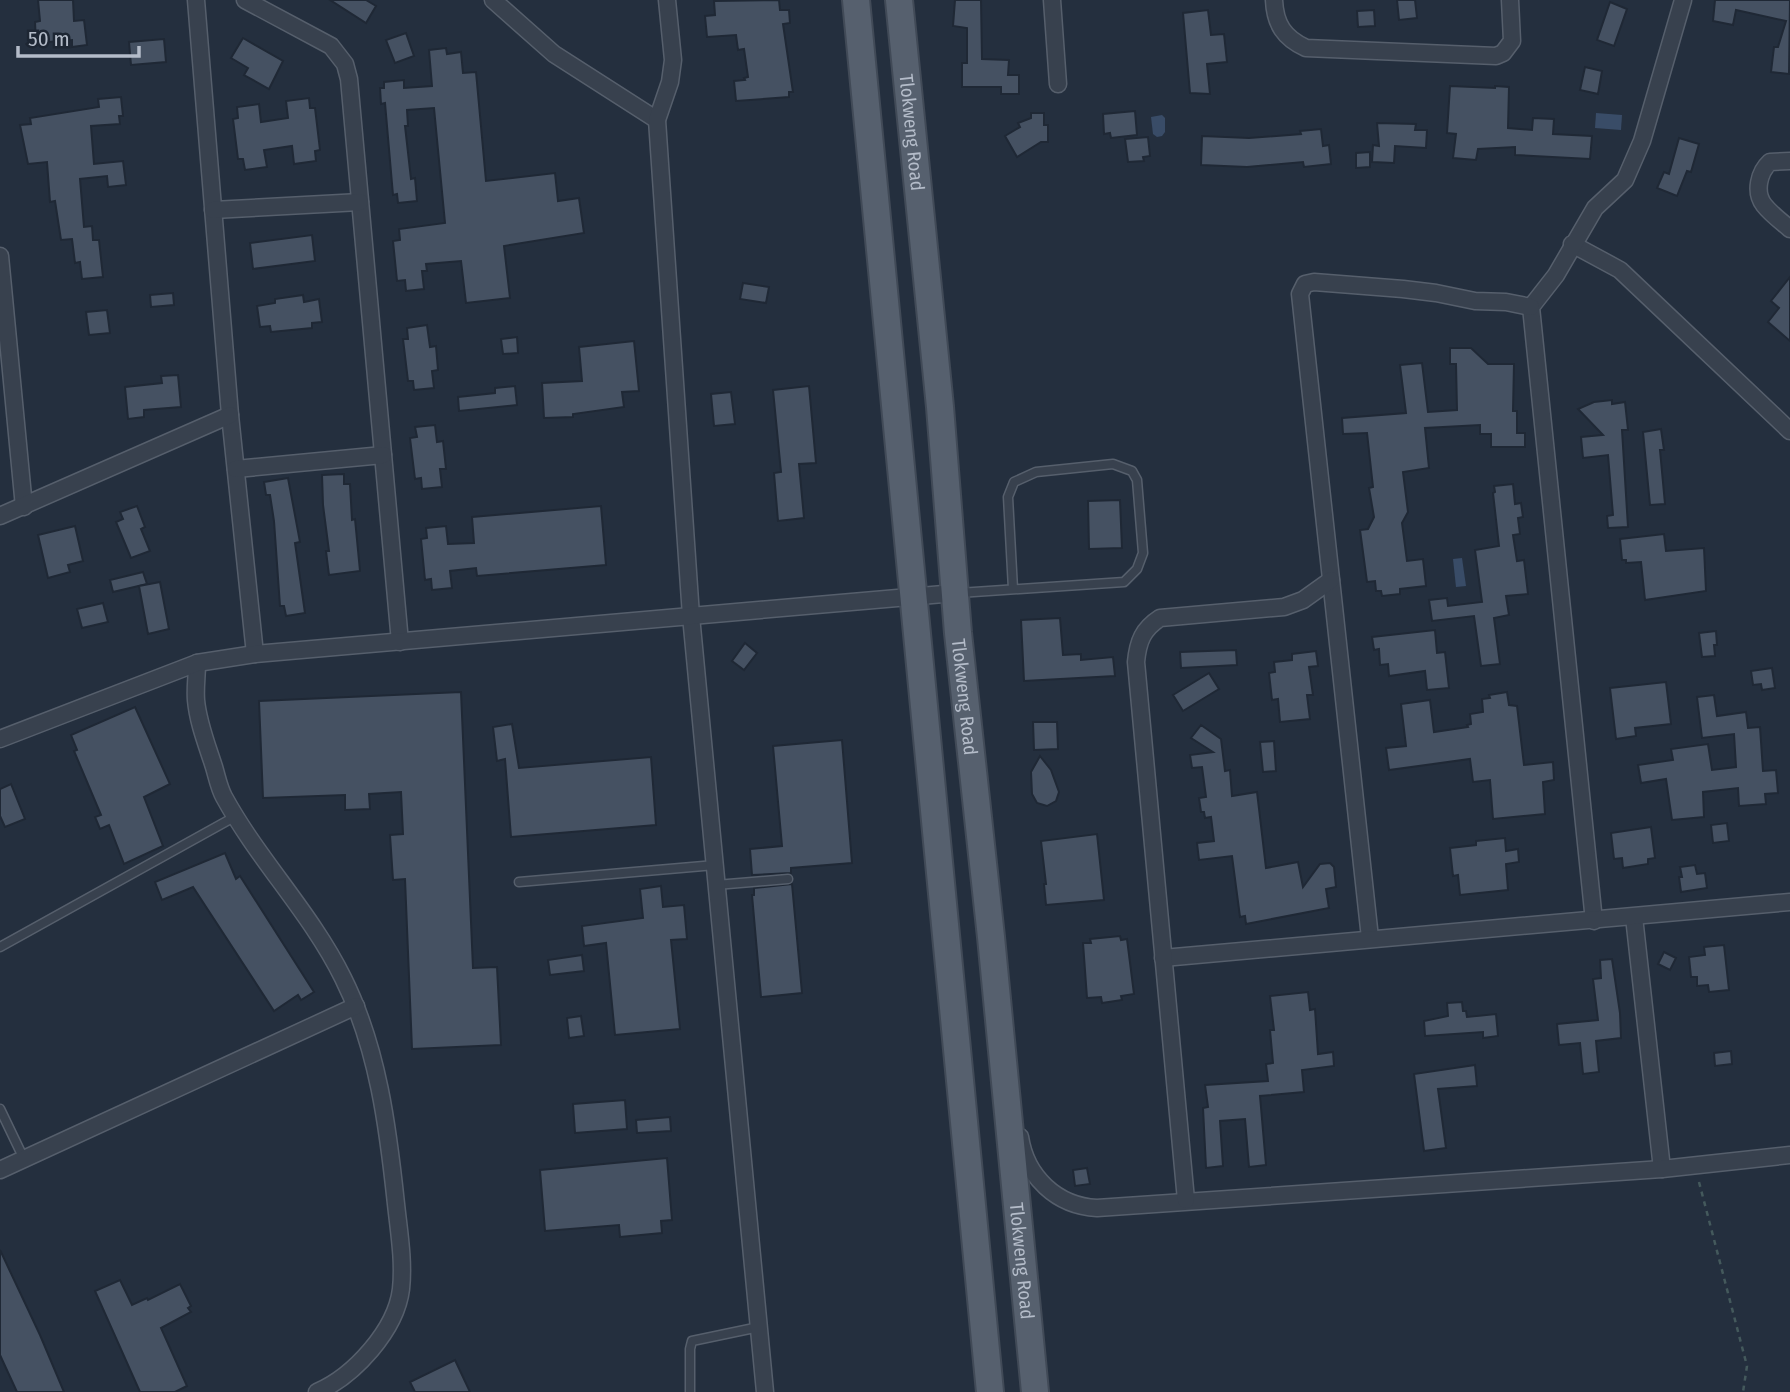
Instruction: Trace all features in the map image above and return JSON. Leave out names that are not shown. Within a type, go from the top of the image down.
[{"type":"main road","points":[[856,0],[990,1392]]},
{"type":"main road","name":"Tlokweng Road","points":[[899,0],[1035,1392]]},
{"type":"street","points":[[196,0],[230,415],[255,654]]},
{"type":"street","points":[[245,0],[331,46],[345,64],[400,642]]},
{"type":"street","points":[[493,0],[554,54],[657,120]]},
{"type":"street","points":[[667,0],[673,60],[670,82],[657,120],[691,616],[765,1392]]},
{"type":"street","points":[[1052,0],[1058,84]]},
{"type":"street","points":[[1274,0],[1282,32],[1293,42],[1306,48],[1496,57],[1513,41],[1510,0]]},
{"type":"street","points":[[1594,921],[1531,307],[1556,275],[1595,208],[1625,180],[1642,141],[1683,0]]},
{"type":"street","points":[[1790,161],[1775,161],[1766,165],[1760,177],[1759,192],[1764,205],[1790,229]]},
{"type":"street","points":[[213,210],[360,202]]},
{"type":"street","points":[[1572,244],[1620,270],[1790,431]]},
{"type":"street","points":[[0,256],[24,507]]},
{"type":"street","points":[[1370,938],[1300,294],[1305,284],[1314,282],[1370,285],[1531,307]]},
{"type":"street","points":[[0,516],[230,415]]},
{"type":"street","points":[[236,469],[383,455]]},
{"type":"street","points":[[1186,1200],[1136,662],[1142,635],[1160,618],[1292,604],[1303,600],[1331,580]]},
{"type":"street","points":[[0,739],[197,663],[255,654],[955,593]]},
{"type":"street","points":[[197,663],[196,701],[202,730],[223,794],[269,866],[311,923],[342,976],[356,1006],[373,1062],[388,1129],[401,1252],[401,1291],[386,1331],[363,1360],[317,1392]]},
{"type":"street","points":[[1163,958],[1790,902]]},
{"type":"street","points":[[1634,917],[1662,1169]]},
{"type":"street","points":[[991,937],[998,959],[1021,1142],[1028,1165],[1042,1185],[1053,1194],[1083,1208],[1118,1208],[1186,1200],[1337,1193],[1662,1169],[1790,1155]]},
{"type":"street","points":[[0,1170],[356,1006]]},
{"type":"lane","points":[[955,593],[1124,582],[1137,569],[1143,554],[1137,480],[1132,471],[1113,464],[1036,472],[1014,482],[1008,498],[1013,589]]},
{"type":"lane","points":[[0,947],[237,816]]},
{"type":"lane","points":[[519,882],[715,865]]},
{"type":"lane","points":[[716,885],[788,879]]},
{"type":"lane","points":[[0,1109],[24,1159]]},
{"type":"lane","points":[[691,1392],[692,1341],[759,1327]]},
{"type":"path","points":[[1695,1166],[1747,1366],[1743,1392]]},
{"type":"water","points":[[1596,113],[1622,115],[1621,130],[1595,128]]},
{"type":"water","points":[[1162,115],[1165,118],[1165,132],[1157,137],[1153,134],[1151,117]]},
{"type":"water","points":[[1462,558],[1466,586],[1456,587],[1453,559]]},
{"type":"building","points":[[38,0],[73,0],[74,21],[84,20],[87,45],[72,47],[72,40],[36,43],[35,22],[40,21]]},
{"type":"building","points":[[330,0],[366,0],[376,6],[366,23]]},
{"type":"building","points":[[779,0],[780,10],[789,10],[790,23],[783,24],[793,92],[789,92],[789,97],[736,101],[734,81],[748,77],[744,49],[738,50],[736,35],[707,37],[705,16],[715,15],[714,1]]},
{"type":"building","points":[[955,0],[981,0],[982,59],[1009,60],[1008,75],[1019,75],[1019,94],[1001,94],[1001,87],[962,87],[962,63],[967,63],[967,28],[953,26]]},
{"type":"building","points":[[1397,0],[1415,0],[1417,18],[1399,20]]},
{"type":"building","points":[[1715,0],[1790,0],[1789,74],[1771,72],[1774,47],[1778,47],[1786,21],[1736,10],[1733,25],[1713,21]]},
{"type":"building","points":[[1610,2],[1627,9],[1614,46],[1597,40]]},
{"type":"building","points":[[1208,10],[1211,35],[1224,34],[1227,62],[1207,64],[1210,94],[1190,93],[1183,13]]},
{"type":"building","points":[[1374,10],[1375,26],[1358,27],[1357,11]]},
{"type":"building","points":[[406,33],[414,56],[395,63],[386,40]]},
{"type":"building","points":[[243,38],[283,61],[269,89],[244,75],[248,68],[231,58]]},
{"type":"building","points":[[164,39],[166,62],[131,65],[129,42]]},
{"type":"building","points":[[446,48],[447,54],[461,52],[463,73],[476,72],[486,181],[555,173],[558,201],[579,198],[584,233],[504,246],[510,298],[466,303],[461,261],[426,264],[427,271],[422,271],[424,289],[406,291],[405,280],[397,281],[393,241],[400,240],[399,229],[445,223],[434,108],[407,110],[408,126],[405,126],[411,179],[415,178],[417,201],[398,203],[397,194],[393,195],[385,103],[381,104],[380,88],[384,88],[384,82],[404,80],[404,88],[432,86],[429,50]]},
{"type":"building","points":[[1585,67],[1602,71],[1598,94],[1580,90]]},
{"type":"building","points":[[1450,86],[1509,87],[1508,128],[1532,130],[1533,118],[1554,119],[1553,134],[1592,136],[1590,159],[1515,155],[1515,147],[1478,149],[1476,160],[1453,158],[1456,134],[1447,133]]},
{"type":"building","points":[[121,97],[123,116],[119,116],[120,124],[91,126],[94,164],[123,161],[126,185],[108,187],[107,176],[80,179],[84,227],[92,226],[93,240],[99,240],[103,277],[82,279],[80,262],[75,263],[72,239],[61,240],[55,201],[50,202],[47,162],[28,164],[20,125],[31,124],[30,118],[99,107],[98,99]]},
{"type":"building","points":[[309,98],[310,108],[315,108],[320,150],[315,151],[316,161],[294,164],[292,146],[264,150],[267,167],[245,170],[243,159],[238,159],[233,119],[238,118],[237,107],[259,104],[261,122],[288,118],[286,101]]},
{"type":"building","points":[[1135,111],[1137,135],[1111,138],[1110,133],[1104,134],[1103,114]]},
{"type":"building","points":[[1031,113],[1044,113],[1044,125],[1048,125],[1048,142],[1041,142],[1017,157],[1005,136],[1020,127],[1018,123],[1031,118]]},
{"type":"building","points":[[1377,123],[1416,124],[1415,130],[1427,130],[1426,148],[1395,146],[1394,163],[1372,162],[1373,145],[1379,146]]},
{"type":"building","points":[[1321,129],[1323,146],[1329,145],[1331,164],[1304,167],[1303,162],[1247,167],[1201,165],[1202,136],[1249,138],[1301,134],[1300,131]]},
{"type":"building","points":[[1148,137],[1150,156],[1143,157],[1144,161],[1128,162],[1125,139]]},
{"type":"building","points":[[1679,138],[1699,144],[1691,172],[1687,171],[1677,196],[1657,188],[1664,172],[1669,174]]},
{"type":"building","points":[[1370,152],[1370,167],[1356,168],[1356,153]]},
{"type":"building","points":[[312,235],[315,261],[253,269],[250,243]]},
{"type":"building","points":[[1790,277],[1790,341],[1768,322],[1779,308],[1771,301]]},
{"type":"building","points":[[743,283],[769,287],[766,303],[740,299]]},
{"type":"building","points":[[173,293],[174,305],[151,307],[150,295]]},
{"type":"building","points":[[303,295],[304,302],[319,299],[322,322],[312,323],[312,328],[271,332],[270,326],[260,327],[257,306],[275,303],[275,299]]},
{"type":"building","points":[[107,310],[110,333],[89,335],[86,312]]},
{"type":"building","points":[[427,325],[430,347],[436,346],[438,370],[432,371],[434,388],[414,390],[413,381],[408,381],[403,339],[408,339],[407,328]]},
{"type":"building","points":[[517,337],[518,353],[503,354],[501,339]]},
{"type":"building","points":[[634,341],[639,391],[622,392],[624,407],[573,414],[573,417],[544,418],[542,383],[582,381],[579,347]]},
{"type":"building","points":[[1450,348],[1471,348],[1488,364],[1514,364],[1513,411],[1517,411],[1517,433],[1525,433],[1525,447],[1491,447],[1491,434],[1480,434],[1480,425],[1425,428],[1429,468],[1403,472],[1408,512],[1402,523],[1407,561],[1423,559],[1426,586],[1400,589],[1400,594],[1382,596],[1381,591],[1376,591],[1375,581],[1367,582],[1360,530],[1368,529],[1374,517],[1369,488],[1373,487],[1367,433],[1343,434],[1342,418],[1406,413],[1400,365],[1422,363],[1428,412],[1457,410],[1456,364],[1450,364]]},
{"type":"building","points":[[178,375],[181,407],[144,410],[144,417],[128,419],[125,387],[162,383],[161,376]]},
{"type":"building","points":[[515,386],[517,405],[459,411],[458,397],[495,393],[495,388]]},
{"type":"building","points":[[809,386],[816,463],[799,464],[804,518],[778,521],[774,473],[781,472],[773,390]]},
{"type":"building","points":[[731,392],[735,424],[714,426],[711,394]]},
{"type":"building","points":[[1612,400],[1612,404],[1625,402],[1628,430],[1622,430],[1628,527],[1608,528],[1607,516],[1613,515],[1608,455],[1583,458],[1581,437],[1603,435],[1578,409],[1594,402]]},
{"type":"building","points":[[435,425],[437,442],[443,441],[446,469],[440,469],[442,487],[422,489],[421,478],[415,479],[410,438],[417,437],[415,427]]},
{"type":"building","points":[[1661,429],[1664,450],[1660,450],[1665,504],[1650,505],[1643,432]]},
{"type":"building","points":[[344,474],[344,484],[350,484],[352,520],[355,519],[360,571],[329,575],[322,475]]},
{"type":"building","points":[[288,478],[300,542],[295,543],[305,613],[286,616],[284,606],[280,606],[274,521],[270,495],[266,495],[264,482]]},
{"type":"building","points":[[1513,484],[1515,504],[1521,503],[1523,517],[1518,518],[1520,534],[1513,535],[1517,561],[1524,560],[1528,594],[1506,596],[1509,615],[1494,618],[1500,664],[1481,666],[1474,616],[1432,621],[1429,600],[1447,598],[1448,606],[1482,602],[1475,550],[1499,546],[1494,486]]},
{"type":"building","points":[[1120,500],[1122,548],[1089,549],[1088,501]]},
{"type":"building","points":[[137,506],[145,527],[141,529],[150,551],[131,558],[116,522],[123,519],[120,512]]},
{"type":"building","points":[[601,506],[606,565],[477,576],[476,568],[450,571],[452,588],[432,590],[431,579],[425,580],[421,539],[427,538],[426,528],[446,526],[448,544],[474,543],[472,517]]},
{"type":"building","points":[[75,526],[83,561],[68,565],[70,572],[48,578],[38,535]]},
{"type":"building","points":[[1664,534],[1666,551],[1704,548],[1706,591],[1645,600],[1641,562],[1626,563],[1626,560],[1622,560],[1620,539]]},
{"type":"building","points":[[143,572],[147,584],[113,592],[110,580]]},
{"type":"building","points":[[160,582],[169,629],[148,634],[139,586]]},
{"type":"building","points":[[103,603],[108,622],[82,628],[77,609]]},
{"type":"building","points":[[1060,618],[1063,655],[1081,654],[1081,660],[1113,657],[1115,676],[1024,681],[1021,620]]},
{"type":"building","points":[[1435,630],[1437,653],[1445,652],[1449,688],[1427,690],[1425,671],[1389,676],[1388,664],[1380,665],[1379,649],[1374,650],[1372,637]]},
{"type":"building","points":[[1716,631],[1715,656],[1702,657],[1699,633]]},
{"type":"building","points":[[745,643],[757,653],[744,670],[732,661]]},
{"type":"building","points":[[1236,650],[1237,665],[1181,668],[1180,652]]},
{"type":"building","points":[[1316,651],[1318,666],[1309,667],[1313,695],[1307,695],[1310,719],[1280,722],[1278,699],[1272,700],[1269,673],[1275,672],[1274,662],[1292,660],[1292,654]]},
{"type":"building","points":[[1772,668],[1775,688],[1762,690],[1761,684],[1753,685],[1751,671]]},
{"type":"building","points":[[1209,673],[1219,689],[1183,711],[1173,695]]},
{"type":"building","points":[[1666,682],[1671,724],[1635,728],[1636,736],[1616,739],[1610,688]]},
{"type":"building","points":[[461,692],[473,968],[497,967],[501,1045],[412,1049],[405,879],[393,880],[390,835],[403,834],[401,792],[369,794],[370,809],[345,810],[345,795],[263,798],[259,701]]},
{"type":"building","points":[[1507,692],[1509,705],[1517,706],[1524,765],[1553,762],[1554,780],[1543,782],[1545,814],[1493,819],[1490,780],[1473,782],[1470,759],[1389,770],[1386,748],[1406,746],[1401,704],[1430,700],[1434,732],[1468,727],[1467,725],[1471,724],[1470,714],[1483,712],[1482,699]]},
{"type":"building","points":[[1714,695],[1717,716],[1746,712],[1748,728],[1760,727],[1763,771],[1776,770],[1778,793],[1765,794],[1766,804],[1739,806],[1738,788],[1703,792],[1704,817],[1672,820],[1666,779],[1641,783],[1638,765],[1673,760],[1671,749],[1708,744],[1712,770],[1736,767],[1734,734],[1702,738],[1697,697]]},
{"type":"building","points":[[135,707],[170,784],[144,797],[163,846],[124,864],[109,825],[100,829],[95,817],[101,815],[74,751],[77,750],[71,735]]},
{"type":"building","points":[[1033,722],[1057,722],[1058,749],[1034,750]]},
{"type":"building","points":[[512,724],[519,768],[651,757],[656,825],[511,837],[505,759],[497,761],[493,727]]},
{"type":"building","points":[[1201,725],[1221,739],[1225,771],[1230,770],[1232,796],[1257,792],[1266,868],[1298,862],[1303,887],[1320,864],[1330,863],[1334,867],[1336,887],[1326,889],[1329,908],[1246,924],[1245,916],[1240,917],[1232,856],[1199,860],[1197,843],[1214,841],[1211,817],[1205,818],[1204,812],[1201,812],[1199,798],[1206,797],[1202,767],[1192,768],[1190,755],[1213,752],[1191,738]]},
{"type":"building","points":[[842,740],[852,863],[791,868],[791,873],[752,875],[750,849],[782,846],[773,746]]},
{"type":"building","points":[[1274,741],[1276,771],[1263,772],[1260,742]]},
{"type":"building","points":[[1040,756],[1051,770],[1059,792],[1056,801],[1047,806],[1037,803],[1032,794],[1031,772]]},
{"type":"building","points":[[11,784],[25,819],[5,827],[0,816],[0,789]]},
{"type":"building","points":[[1727,823],[1729,841],[1713,843],[1711,825]]},
{"type":"building","points":[[1651,827],[1655,858],[1648,859],[1648,864],[1623,868],[1622,858],[1614,859],[1611,833]]},
{"type":"building","points":[[1097,834],[1104,900],[1046,905],[1041,841]]},
{"type":"building","points":[[1505,838],[1506,851],[1518,849],[1519,862],[1506,864],[1508,890],[1460,895],[1458,875],[1453,876],[1450,848],[1476,845],[1476,841]]},
{"type":"building","points":[[225,853],[236,879],[240,876],[314,992],[301,1000],[298,995],[274,1011],[193,887],[162,900],[155,882]]},
{"type":"building","points":[[1695,865],[1697,874],[1705,873],[1707,888],[1681,892],[1680,867]]},
{"type":"building","points":[[792,884],[802,993],[761,997],[752,895],[754,888]]},
{"type":"building","points":[[661,886],[663,907],[684,905],[687,939],[671,940],[680,1029],[615,1035],[606,943],[584,946],[582,926],[643,918],[640,889]]},
{"type":"building","points":[[1120,936],[1121,940],[1127,939],[1134,994],[1121,996],[1122,1000],[1102,1003],[1101,997],[1087,998],[1083,943],[1091,943],[1090,939]]},
{"type":"building","points":[[1724,945],[1729,990],[1709,992],[1708,985],[1697,986],[1697,977],[1691,977],[1689,957],[1705,955],[1704,947]]},
{"type":"building","points":[[1664,952],[1676,958],[1670,970],[1658,964]]},
{"type":"building","points":[[582,955],[584,971],[550,975],[548,960]]},
{"type":"building","points":[[1612,959],[1621,1038],[1596,1041],[1599,1072],[1583,1074],[1580,1043],[1559,1045],[1557,1024],[1598,1020],[1593,979],[1601,978],[1600,960]]},
{"type":"building","points":[[1308,992],[1310,1010],[1315,1009],[1318,1054],[1333,1052],[1334,1066],[1302,1070],[1304,1092],[1260,1096],[1266,1165],[1249,1167],[1245,1119],[1220,1121],[1223,1166],[1206,1168],[1203,1108],[1208,1107],[1205,1085],[1268,1081],[1266,1064],[1273,1063],[1270,1030],[1274,1030],[1270,996]]},
{"type":"building","points":[[1462,1002],[1467,1017],[1496,1014],[1498,1036],[1483,1038],[1483,1032],[1425,1036],[1424,1021],[1448,1016],[1447,1003]]},
{"type":"building","points":[[581,1016],[584,1036],[569,1038],[567,1018]]},
{"type":"building","points":[[1731,1051],[1732,1064],[1715,1066],[1714,1053]]},
{"type":"building","points":[[1475,1065],[1477,1086],[1438,1089],[1446,1148],[1424,1151],[1414,1074]]},
{"type":"building","points":[[625,1100],[627,1129],[575,1133],[573,1104]]},
{"type":"building","points":[[670,1117],[671,1131],[637,1133],[636,1120]]},
{"type":"building","points":[[667,1158],[672,1220],[661,1221],[662,1233],[620,1237],[619,1225],[545,1231],[540,1170]]},
{"type":"building","points":[[1087,1168],[1090,1184],[1075,1186],[1073,1170]]},
{"type":"building","points":[[0,1250],[64,1392],[17,1392],[0,1355]]},
{"type":"building","points":[[120,1280],[132,1305],[180,1284],[191,1306],[188,1308],[191,1312],[161,1328],[187,1386],[175,1392],[140,1392],[95,1291]]},
{"type":"building","points":[[455,1360],[470,1392],[415,1392],[410,1382]]}]
